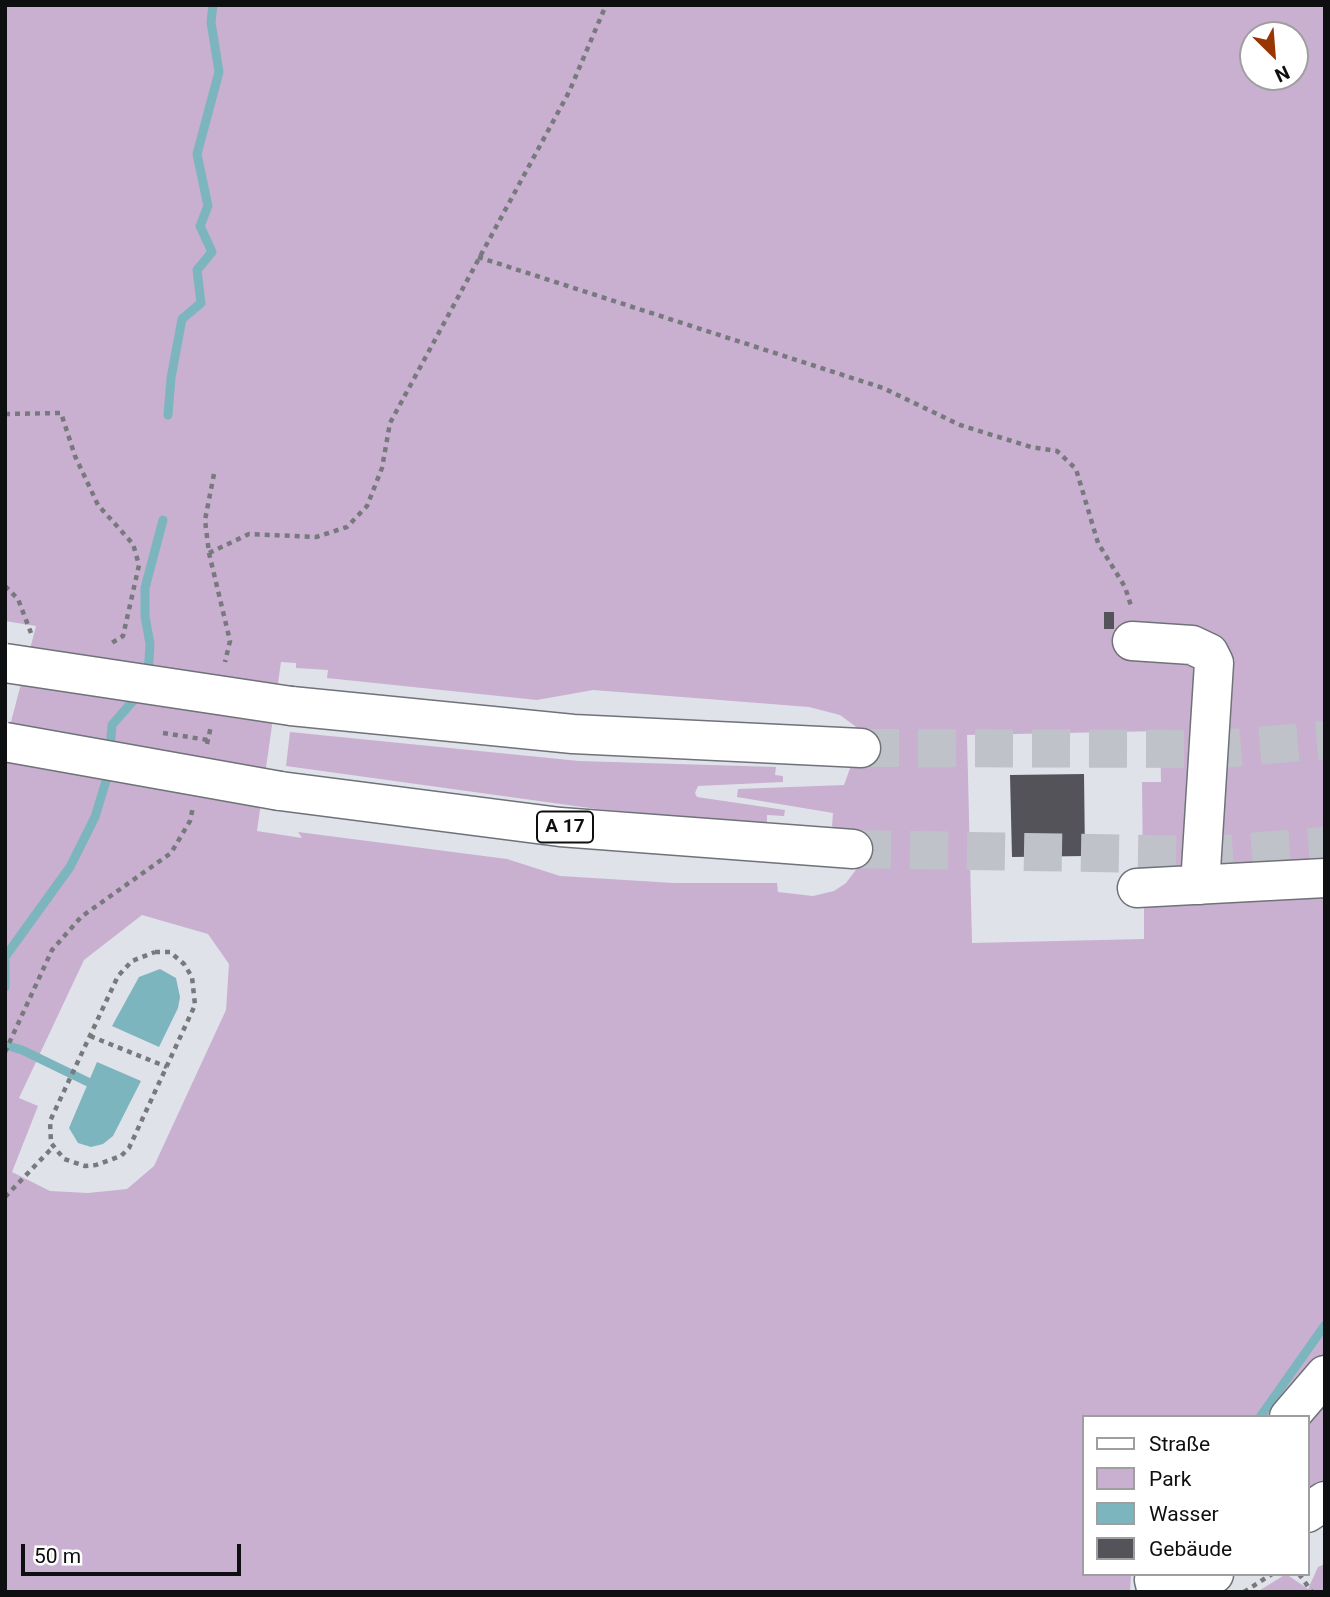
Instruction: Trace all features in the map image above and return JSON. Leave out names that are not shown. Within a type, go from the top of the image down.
[{"type":"main road","points":[[1132,641],[1192,645],[1209,653],[1214,663],[1200,885]]},
{"type":"main road","points":[[20,652],[291,706],[573,734],[861,748]]},
{"type":"main road","name":"A 17","points":[[5,742],[280,791],[560,827],[853,849]]},
{"type":"main road","points":[[1137,888],[1325,878]]},
{"type":"main road","points":[[1291,1415],[1325,1375]]},
{"type":"main road","points":[[1309,1512],[1325,1501]]},
{"type":"main road","points":[[1157,1576],[1154,1580],[1157,1592]]},
{"type":"main road","points":[[1184,1592],[1211,1576]]},
{"type":"path","points":[[209,554],[248,534],[316,537],[346,527],[367,506],[382,468],[390,423],[428,358],[478,257],[569,92],[606,5]]},
{"type":"path","points":[[478,257],[883,388],[960,425],[1031,447],[1057,451],[1076,469],[1097,543],[1125,587],[1132,606],[1132,641]]},
{"type":"path","points":[[5,414],[16,416],[61,413],[75,456],[98,505],[107,520],[133,544],[139,565],[123,636]]},
{"type":"path","points":[[214,474],[205,520],[209,554],[230,641],[225,666]]},
{"type":"path","points":[[5,586],[18,600],[20,652]]},
{"type":"path","points":[[205,754],[214,715]]},
{"type":"path","points":[[5,1052],[52,950],[82,917],[171,853],[190,821],[196,794]]},
{"type":"path","points":[[155,952],[170,952],[184,964],[192,977],[195,1005],[167,1067],[134,1139],[121,1156],[109,1162],[85,1166],[64,1159],[54,1147],[50,1121],[118,976],[132,961],[155,952]]},
{"type":"path","points":[[90,1036],[167,1067]]},
{"type":"path","points":[[5,1197],[54,1147]]},
{"type":"path","points":[[1244,1592],[1269,1576]]},
{"type":"path","points":[[1300,1576],[1312,1592]]},
{"type":"green space","points":[[5,5],[1325,5],[1325,870],[1213,876],[1201,656],[1191,878],[1143,877],[1142,782],[1161,782],[1160,731],[967,735],[972,943],[1144,939],[1144,896],[1325,886],[1325,1365],[1283,1415],[1082,1415],[1082,1576],[1131,1576],[1130,1592],[5,1592],[5,745],[36,626],[5,621]],"holes":[[[281,662],[296,663],[296,668],[328,670],[327,678],[537,700],[593,690],[809,707],[840,715],[862,735],[844,785],[738,789],[737,797],[833,813],[832,826],[850,837],[861,863],[846,883],[834,891],[813,896],[778,892],[777,883],[674,883],[560,876],[507,859],[298,832],[302,838],[257,831]],[[142,915],[208,934],[229,964],[226,1010],[154,1166],[127,1189],[88,1193],[50,1191],[12,1172],[38,1106],[19,1098],[84,960]]]},
{"type":"green space","points":[[290,732],[579,761],[776,767],[775,775],[783,776],[783,782],[698,786],[695,793],[697,797],[785,810],[784,816],[767,815],[767,824],[597,809],[286,766]]},
{"type":"green space","points":[[1325,1388],[1325,1481],[1309,1491],[1309,1415]]},
{"type":"green space","points":[[1325,1564],[1325,1592],[1257,1592],[1283,1576],[1289,1576],[1308,1589],[1318,1567]]},
{"type":"water","points":[[160,969],[176,978],[180,997],[178,1008],[159,1047],[112,1026],[139,977]]},
{"type":"water","points":[[97,1062],[141,1081],[113,1136],[103,1144],[91,1147],[78,1143],[69,1128]]},
{"type":"building","points":[[1104,612],[1114,612],[1114,629],[1104,629]]},
{"type":"building","points":[[1084,774],[1085,856],[1012,857],[1010,775]]},
{"type":"waterway","points":[[168,415],[171,378],[182,319],[201,303],[197,270],[212,252],[200,226],[208,206],[197,154],[219,72],[211,22],[213,5]]},
{"type":"waterway","points":[[148,675],[150,644],[145,616],[145,588],[163,520]]},
{"type":"waterway","points":[[110,750],[112,725],[139,694]]},
{"type":"waterway","points":[[5,957],[70,867],[95,817],[109,771]]},
{"type":"waterway","points":[[5,962],[5,987]]},
{"type":"waterway","points":[[5,1045],[22,1050],[88,1082]]},
{"type":"waterway","points":[[1261,1415],[1325,1325]]},
{"type":"tunnel","points":[[861,748],[1220,749],[1325,740]]},
{"type":"tunnel","points":[[853,849],[1209,855],[1325,846]]}]
